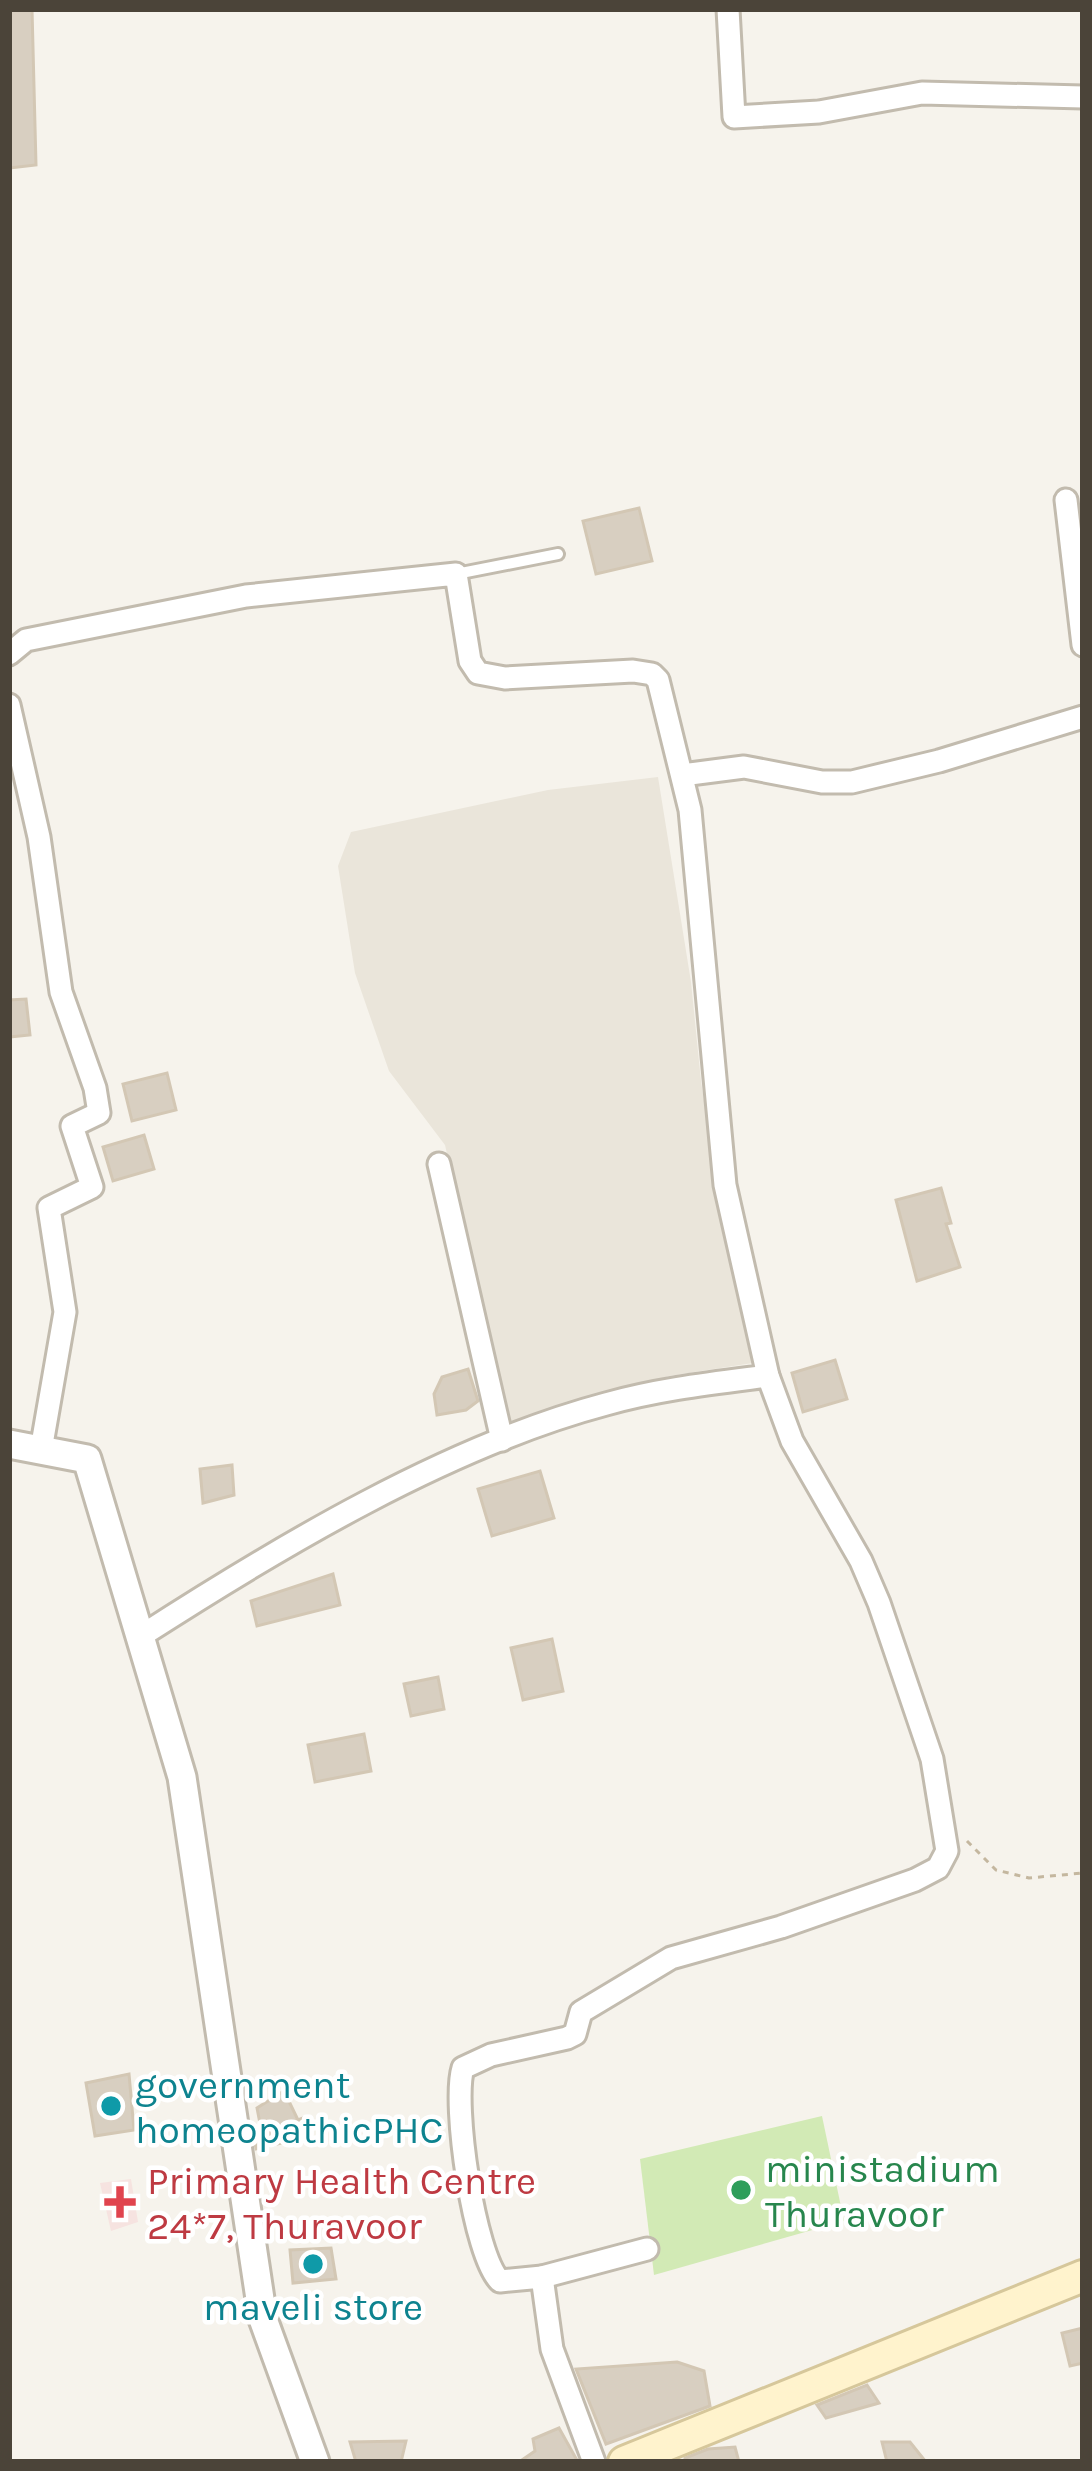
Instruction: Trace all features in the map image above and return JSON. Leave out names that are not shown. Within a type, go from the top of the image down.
[{"type":"main road","points":[[624,2462],[1083,2276]]},
{"type":"street","points":[[728,9],[734,117],[819,112],[922,94],[1083,97]]},
{"type":"street","points":[[1066,500],[1083,645]]},
{"type":"street","points":[[9,654],[26,640],[246,596],[456,574],[470,661],[478,673],[505,678],[610,671],[652,674],[658,680],[689,810],[725,1185],[768,1376],[792,1442],[861,1561],[884,1616],[932,1759],[945,1858],[938,1868],[873,1895],[671,1958],[580,2012],[575,2035],[490,2055],[463,2068],[460,2089],[468,2182],[488,2266],[500,2282],[542,2277],[647,2248]]},
{"type":"street","points":[[9,705],[39,837],[62,992],[99,1113],[72,1126],[92,1187],[49,1208],[65,1312],[41,1450]]},
{"type":"street","points":[[682,775],[744,767],[822,782],[852,782],[1083,718]]},
{"type":"street","points":[[439,1164],[502,1440]]},
{"type":"street","points":[[141,1636],[316,1532],[502,1440],[637,1396],[768,1376]]},
{"type":"street","points":[[9,1444],[87,1459],[141,1636],[182,1777],[263,2319],[315,2462]]},
{"type":"street","points":[[542,2277],[552,2350],[594,2462]]},
{"type":"lane","points":[[456,574],[558,554]]},
{"type":"path","points":[[954,1836],[968,1842],[996,1870],[1029,1878],[1083,1873]]},
{"type":"shaded area","points":[[658,777],[720,1208],[753,1363],[669,1376],[510,1428],[445,1145],[389,1071],[355,973],[338,866],[351,832],[548,790]]},
{"type":"shaded area","name":"Primary Health Centre 24*7, Thuravoor","points":[[131,2179],[138,2222],[111,2231],[100,2183]]},
{"type":"green space","name":"ministadium Thuravoor","points":[[822,2116],[844,2221],[654,2275],[640,2159]]},
{"type":"building","points":[[9,9],[32,9],[36,165],[9,168]]},
{"type":"building","points":[[639,508],[652,561],[596,574],[583,521]]},
{"type":"building","points":[[26,999],[30,1035],[9,1037],[9,1000]]},
{"type":"building","points":[[167,1073],[176,1110],[132,1121],[123,1084]]},
{"type":"building","points":[[144,1135],[154,1169],[113,1181],[103,1147]]},
{"type":"building","points":[[941,1188],[960,1267],[917,1281],[896,1200]]},
{"type":"building","points":[[835,1360],[847,1399],[803,1412],[792,1373]]},
{"type":"building","points":[[468,1369],[478,1401],[466,1410],[437,1415],[434,1394],[442,1377]]},
{"type":"building","points":[[232,1465],[234,1495],[203,1503],[200,1469]]},
{"type":"building","points":[[540,1471],[554,1518],[492,1536],[478,1489]]},
{"type":"building","points":[[333,1574],[340,1605],[257,1626],[251,1601]]},
{"type":"building","points":[[552,1639],[563,1691],[523,1700],[511,1648]]},
{"type":"building","points":[[438,1677],[444,1709],[411,1716],[404,1684]]},
{"type":"building","points":[[364,1734],[371,1771],[315,1782],[308,1745]]},
{"type":"building","name":"government homeopathicPHC","points":[[129,2074],[134,2130],[95,2136],[86,2083]]},
{"type":"building","points":[[284,2091],[312,2136],[256,2149],[254,2137],[262,2134],[257,2108]]},
{"type":"building","name":"maveli store","points":[[331,2248],[336,2279],[293,2283],[290,2250]]},
{"type":"building","points":[[1083,2328],[1083,2363],[1070,2366],[1062,2333]]},
{"type":"building","points":[[677,2362],[704,2371],[710,2406],[606,2444],[576,2369]]},
{"type":"building","points":[[867,2385],[879,2403],[826,2418],[817,2405]]},
{"type":"building","points":[[559,2428],[578,2462],[519,2462],[535,2451],[533,2439]]},
{"type":"building","points":[[406,2441],[401,2462],[356,2462],[350,2442]]},
{"type":"building","points":[[882,2442],[910,2442],[926,2462],[887,2462]]},
{"type":"building","points":[[735,2447],[739,2462],[685,2462],[708,2449]]},
{"type":"place","name":"government homeopathicPHC","points":[[111,2106]]},
{"type":"place","name":"ministadium Thuravoor","points":[[741,2190]]},
{"type":"place","name":"Primary Health Centre 24*7, Thuravoor","points":[[120,2202]]},
{"type":"place","name":"maveli store","points":[[313,2264]]}]
